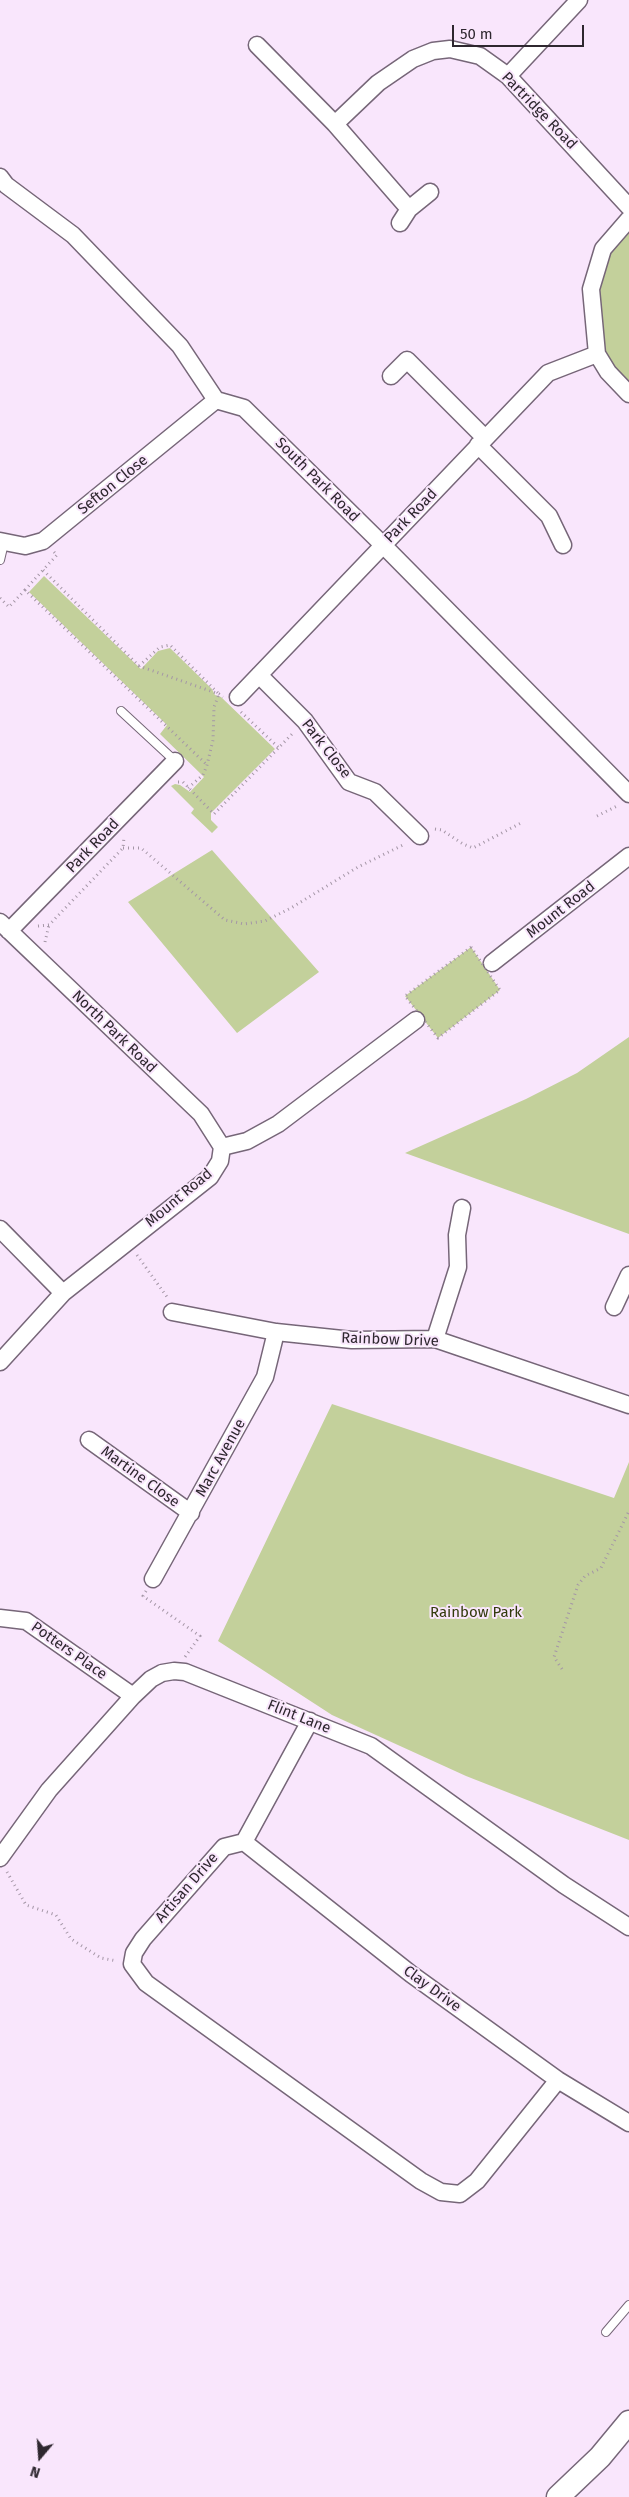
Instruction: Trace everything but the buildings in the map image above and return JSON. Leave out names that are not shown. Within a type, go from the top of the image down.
[{"type":"street","points":[[508,76],[579,0]]},
{"type":"street","points":[[257,45],[335,124],[409,209]]},
{"type":"street","name":"Partridge Road","points":[[335,124],[378,83],[413,59],[433,52],[450,49],[480,56],[508,76],[629,207]]},
{"type":"street","points":[[0,178],[6,185],[73,236],[180,346],[216,400]]},
{"type":"street","points":[[400,223],[409,209],[430,192]]},
{"type":"street","points":[[629,219],[603,249],[591,290],[597,354],[608,372],[629,394]]},
{"type":"street","name":"Park Road","points":[[233,701],[548,373],[597,354]]},
{"type":"street","points":[[391,376],[407,360],[549,516],[563,545]]},
{"type":"street","name":"Sefton Close","points":[[2,542],[25,546],[43,541],[216,400]]},
{"type":"street","name":"South Park Road","points":[[216,400],[244,408],[383,545],[625,799]]},
{"type":"street","name":"Park Close","points":[[259,675],[305,721],[349,782],[375,792],[420,836]]},
{"type":"street","name":"Park Road","points":[[10,925],[126,812],[175,761]]},
{"type":"street","name":"Mount Road","points":[[492,963],[629,856]]},
{"type":"street","name":"North Park Road","points":[[10,925],[201,1114],[222,1147]]},
{"type":"street","points":[[222,1147],[247,1141],[278,1124],[416,1020]]},
{"type":"street","name":"Mount Road","points":[[0,1362],[14,1349],[63,1293],[210,1177],[220,1161],[222,1147]]},
{"type":"street","points":[[435,1339],[458,1267],[457,1235],[462,1208]]},
{"type":"street","points":[[0,1229],[63,1293]]},
{"type":"street","points":[[614,1306],[629,1275]]},
{"type":"street","name":"Rainbow Drive","points":[[176,1313],[276,1332],[352,1340],[435,1339],[629,1404]]},
{"type":"street","name":"Marc Avenue","points":[[153,1579],[265,1377],[276,1332]]},
{"type":"street","name":"Martine Close","points":[[89,1440],[191,1513]]},
{"type":"street","name":"Potters Place","points":[[0,1618],[26,1621],[133,1696]]},
{"type":"street","points":[[2,1863],[49,1790],[133,1696],[162,1672],[174,1671]]},
{"type":"street","name":"Flint Lane","points":[[174,1671],[185,1672],[370,1746],[564,1885],[629,1927]]},
{"type":"street","points":[[244,1842],[310,1721]]},
{"type":"street","name":"Artisan Drive","points":[[132,1964],[134,1953],[143,1938],[224,1847],[244,1842]]},
{"type":"street","name":"Clay Drive","points":[[244,1842],[411,1974],[558,2080],[629,2123]]},
{"type":"street","points":[[132,1964],[146,1983],[421,2181],[441,2192],[460,2194],[477,2181],[558,2080]]},
{"type":"street","points":[[558,2497],[600,2458],[629,2422]]},
{"type":"lane","points":[[0,560],[2,542]]},
{"type":"lane","points":[[121,711],[175,761]]},
{"type":"lane","points":[[606,2332],[629,2305]]},
{"type":"path","points":[[0,598],[9,607],[57,556],[43,541]]},
{"type":"path","points":[[43,570],[139,666],[219,694],[233,701],[279,748]]},
{"type":"path","points":[[25,590],[207,766]]},
{"type":"path","points":[[139,666],[160,646],[170,645],[219,694]]},
{"type":"path","points":[[188,788],[203,775],[207,766],[213,740],[214,707],[219,694]]},
{"type":"path","points":[[171,782],[182,782],[214,814],[305,721]]},
{"type":"path","points":[[597,816],[625,799]]},
{"type":"path","points":[[10,925],[26,927],[49,925],[124,848],[126,812]]},
{"type":"path","points":[[124,848],[141,848],[225,920],[244,924],[265,921],[291,908],[358,867],[432,829],[442,830],[463,844],[473,848],[521,823]]},
{"type":"path","points":[[471,948],[500,990],[438,1038],[405,996],[471,948]]},
{"type":"path","points":[[128,1241],[176,1313]]},
{"type":"path","points":[[562,1669],[554,1656],[578,1585],[585,1576],[601,1568],[629,1511]]},
{"type":"path","points":[[153,1579],[143,1596],[200,1636],[174,1671]]},
{"type":"path","points":[[2,1863],[26,1905],[56,1916],[71,1940],[101,1958],[132,1964]]},
{"type":"green space","points":[[629,227],[629,388],[603,365],[595,275]]},
{"type":"green space","points":[[44,576],[141,669],[158,651],[170,648],[212,689],[215,695],[221,697],[275,749],[211,813],[211,820],[218,827],[212,833],[191,813],[194,809],[171,786],[175,784],[180,785],[190,792],[204,777],[160,734],[167,725],[29,592]]},
{"type":"green space","points":[[212,850],[319,972],[237,1033],[128,902]]},
{"type":"green space","points":[[471,947],[500,990],[438,1038],[405,996]]},
{"type":"green space","points":[[629,1037],[629,1234],[405,1153],[526,1099],[577,1073]]},
{"type":"green space","name":"Rainbow Park","points":[[332,1404],[614,1498],[629,1462],[629,1840],[466,1776],[332,1715],[218,1641]]}]
